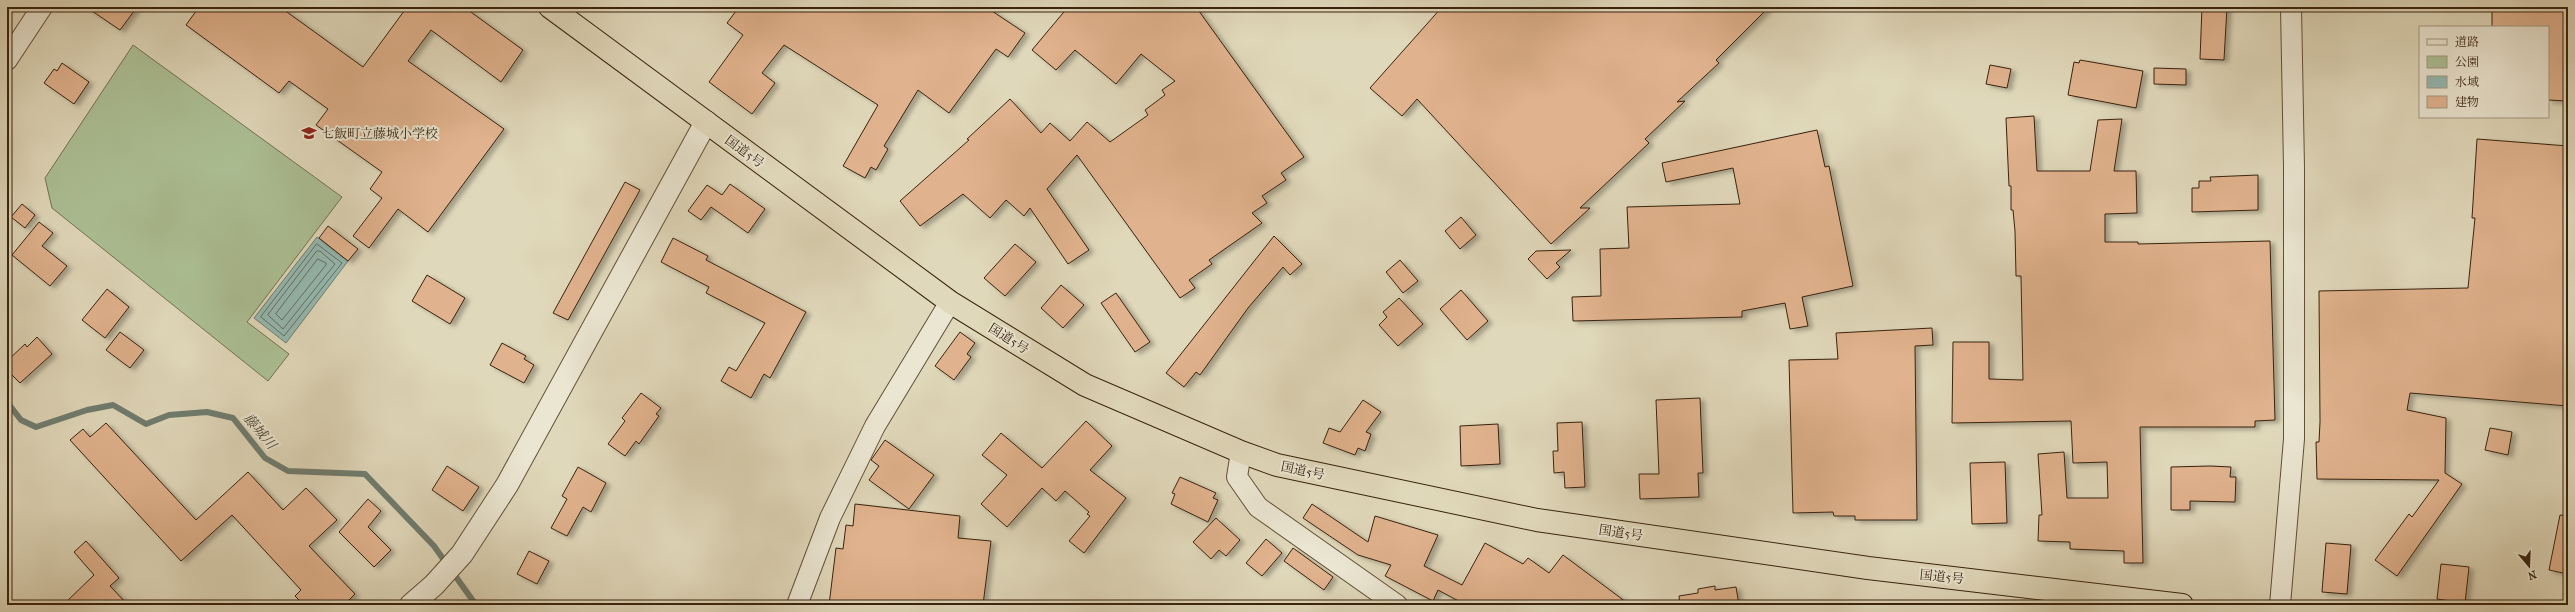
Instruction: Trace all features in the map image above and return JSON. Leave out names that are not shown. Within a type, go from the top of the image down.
[{"type":"highway","name":"国道5号","points":[[550,7],[950,302],[1085,385],[1241,452],[1277,465],[1537,520],[1868,568],[2182,605]]},
{"type":"street","points":[[7,60],[42,7]]},
{"type":"street","points":[[2280,605],[2294,439],[2294,167],[2291,7]]},
{"type":"street","points":[[411,605],[434,585],[462,554],[507,485],[706,122]]},
{"type":"street","points":[[797,605],[830,518],[875,426],[950,302]]},
{"type":"street","points":[[1241,452],[1237,477],[1258,507],[1397,605]]},
{"type":"green space","points":[[133,45],[342,197],[247,322],[289,354],[268,381],[52,208],[45,178]]},
{"type":"water","points":[[317,237],[348,261],[286,343],[254,318]]},
{"type":"building","points":[[86,7],[137,7],[120,30]]},
{"type":"building","points":[[199,7],[280,7],[363,67],[407,7],[464,7],[523,50],[501,82],[431,30],[408,61],[504,129],[428,232],[398,209],[369,248],[353,236],[382,198],[370,189],[382,172],[316,125],[328,109],[289,81],[279,93],[186,25]]},
{"type":"building","points":[[739,7],[986,7],[1025,33],[1008,57],[996,49],[949,113],[918,90],[884,146],[888,149],[876,170],[871,167],[865,178],[843,166],[878,105],[784,45],[762,73],[775,83],[752,114],[709,82],[743,35],[727,23]]},
{"type":"building","points":[[1068,7],[1196,7],[1304,157],[1281,173],[1286,180],[1262,196],[1267,203],[1252,213],[1262,223],[1209,260],[1212,264],[1189,280],[1195,288],[1180,298],[1077,155],[1047,189],[1089,250],[1068,264],[1030,208],[1024,216],[1006,200],[990,218],[963,194],[920,226],[900,201],[969,140],[967,139],[1010,99],[1041,133],[1050,123],[1070,141],[1087,122],[1110,142],[1148,115],[1145,110],[1165,95],[1162,90],[1175,81],[1141,54],[1116,84],[1075,50],[1056,70],[1032,50]]},
{"type":"building","points":[[1442,7],[1769,7],[1716,60],[1719,63],[1677,102],[1685,101],[1645,139],[1649,143],[1580,208],[1590,208],[1551,244],[1417,99],[1402,116],[1370,88]]},
{"type":"building","points":[[2202,7],[2227,7],[2224,60],[2200,59]]},
{"type":"building","points":[[2492,7],[2568,7],[2568,101],[2549,100],[2549,26],[2492,26]]},
{"type":"building","points":[[2080,60],[2143,71],[2136,108],[2068,95],[2074,62],[2079,63]]},
{"type":"building","points":[[62,63],[89,82],[74,104],[44,83],[54,69],[57,71]]},
{"type":"building","points":[[1990,65],[2011,69],[2007,88],[1986,84]]},
{"type":"building","points":[[2154,68],[2186,69],[2186,85],[2154,84]]},
{"type":"building","points":[[2034,116],[2037,171],[2090,171],[2098,120],[2122,119],[2114,171],[2136,171],[2137,213],[2105,214],[2105,242],[2138,242],[2138,244],[2270,241],[2275,420],[2255,421],[2255,427],[2140,427],[2143,563],[2124,563],[2124,551],[2070,549],[2070,542],[2038,541],[2039,515],[2042,515],[2038,454],[2064,452],[2067,498],[2108,498],[2107,462],[2073,463],[2071,421],[1952,423],[1953,342],[1989,342],[1989,379],[2023,380],[2021,276],[2016,276],[2015,231],[2013,210],[2011,210],[2011,186],[2009,186],[2006,118]]},
{"type":"building","points":[[1817,130],[1825,167],[1829,166],[1853,286],[1802,297],[1808,326],[1790,329],[1785,303],[1742,311],[1742,317],[1573,321],[1572,297],[1601,296],[1600,249],[1629,248],[1627,207],[1740,204],[1733,168],[1666,182],[1662,163]]},
{"type":"building","points":[[2477,139],[2568,146],[2568,406],[2410,393],[2407,410],[2446,418],[2445,473],[2462,484],[2397,576],[2375,560],[2409,514],[2412,517],[2439,480],[2317,479],[2316,442],[2319,442],[2320,422],[2319,291],[2468,288],[2475,218],[2472,218]]},
{"type":"building","points":[[2258,175],[2258,210],[2192,212],[2192,188],[2199,188],[2199,181],[2211,181],[2210,177]]},
{"type":"building","points":[[625,182],[640,190],[568,320],[553,313]]},
{"type":"building","points":[[730,184],[765,209],[748,233],[711,207],[701,220],[688,211],[707,185],[722,195]]},
{"type":"building","points":[[22,204],[35,215],[25,228],[11,217]]},
{"type":"building","points":[[1461,217],[1476,235],[1460,249],[1445,231]]},
{"type":"building","points":[[39,222],[53,233],[42,246],[67,266],[50,286],[12,255]]},
{"type":"building","points":[[328,226],[358,249],[348,261],[319,238]]},
{"type":"building","points":[[1274,236],[1302,264],[1290,275],[1283,267],[1248,308],[1200,375],[1196,372],[1184,387],[1166,373]]},
{"type":"building","points":[[673,238],[708,256],[706,260],[806,312],[770,378],[764,374],[751,398],[721,381],[729,367],[736,371],[765,323],[706,293],[709,287],[661,262]]},
{"type":"building","points":[[1015,244],[1036,262],[1005,296],[984,278]]},
{"type":"building","points":[[1571,250],[1556,263],[1560,267],[1547,279],[1528,259],[1536,251]]},
{"type":"building","points":[[1400,260],[1418,281],[1403,293],[1386,272]]},
{"type":"building","points":[[427,275],[465,298],[450,324],[412,301]]},
{"type":"building","points":[[1061,285],[1084,305],[1063,328],[1041,308]]},
{"type":"building","points":[[107,289],[129,307],[105,338],[82,320]]},
{"type":"building","points":[[1461,290],[1488,321],[1467,340],[1440,309]]},
{"type":"building","points":[[1116,293],[1150,342],[1135,352],[1101,303]]},
{"type":"building","points":[[1399,298],[1423,324],[1398,346],[1379,325],[1387,317],[1383,312]]},
{"type":"building","points":[[1932,328],[1933,345],[1915,346],[1917,520],[1855,520],[1855,516],[1834,516],[1833,512],[1793,513],[1789,360],[1838,359],[1836,333]]},
{"type":"building","points":[[120,332],[144,350],[130,368],[106,350]]},
{"type":"building","points":[[960,332],[975,343],[967,354],[971,357],[954,380],[935,366]]},
{"type":"building","points":[[37,337],[52,354],[20,383],[7,370],[7,361],[25,344],[27,347]]},
{"type":"building","points":[[502,343],[526,356],[524,359],[534,365],[524,383],[490,365]]},
{"type":"building","points":[[641,393],[661,408],[656,414],[659,416],[639,444],[636,441],[625,456],[608,444],[625,421],[622,418]]},
{"type":"building","points":[[1700,398],[1703,473],[1698,473],[1699,497],[1640,499],[1639,474],[1659,474],[1656,400]]},
{"type":"building","points":[[1363,400],[1381,412],[1366,432],[1371,434],[1365,451],[1358,448],[1355,455],[1323,443],[1329,428],[1340,432]]},
{"type":"building","points":[[1086,421],[1112,446],[1090,470],[1126,498],[1084,553],[1069,541],[1090,516],[1087,514],[1089,512],[1065,491],[1056,501],[1042,488],[1007,527],[981,504],[1007,475],[982,455],[1001,433],[1042,468]]},
{"type":"building","points":[[1582,422],[1585,487],[1565,488],[1564,472],[1554,473],[1553,451],[1558,451],[1557,423]]},
{"type":"building","points":[[106,423],[196,520],[248,472],[283,510],[306,488],[337,520],[309,546],[355,594],[344,605],[304,605],[295,596],[301,590],[232,515],[181,561],[70,440],[83,429],[90,437]]},
{"type":"building","points":[[1498,424],[1500,464],[1461,466],[1460,426]]},
{"type":"building","points":[[2490,428],[2512,432],[2508,455],[2485,450]]},
{"type":"building","points":[[885,440],[934,475],[909,509],[869,480],[879,466],[871,460]]},
{"type":"building","points":[[2005,462],[2007,523],[1972,524],[1970,463]]},
{"type":"building","points":[[447,466],[479,487],[463,511],[432,490]]},
{"type":"building","points":[[578,467],[606,483],[591,512],[583,507],[567,536],[551,528],[567,499],[562,496]]},
{"type":"building","points":[[2171,467],[2231,467],[2230,477],[2236,477],[2235,502],[2190,501],[2190,510],[2171,510]]},
{"type":"building","points":[[1180,477],[1216,493],[1213,498],[1218,500],[1208,522],[1171,504],[1175,494],[1172,493]]},
{"type":"building","points":[[368,499],[381,511],[368,527],[391,550],[374,567],[339,532]]},
{"type":"building","points":[[855,504],[960,516],[958,538],[991,541],[983,605],[829,605],[836,548],[843,549],[846,525],[853,526]]},
{"type":"building","points":[[1312,504],[1368,542],[1375,516],[1438,535],[1424,566],[1462,585],[1485,543],[1523,564],[1528,558],[1549,573],[1563,555],[1630,605],[1466,605],[1438,590],[1433,601],[1385,576],[1391,565],[1358,555],[1303,518]]},
{"type":"building","points":[[2560,515],[2568,516],[2568,574],[2549,570]]},
{"type":"building","points":[[1216,518],[1240,540],[1226,556],[1219,550],[1211,559],[1193,542]]},
{"type":"building","points":[[1266,539],[1282,553],[1262,576],[1246,563]]},
{"type":"building","points":[[86,541],[119,578],[110,586],[128,605],[63,605],[94,575],[74,552]]},
{"type":"building","points":[[2326,543],[2351,545],[2347,594],[2322,592]]},
{"type":"building","points":[[1293,548],[1333,577],[1324,590],[1284,561]]},
{"type":"building","points":[[529,551],[549,561],[537,584],[517,574]]},
{"type":"building","points":[[2441,564],[2469,567],[2465,603],[2437,599]]},
{"type":"building","points":[[1715,586],[1715,590],[1736,587],[1739,605],[1680,605],[1679,596],[1698,593],[1698,589]]},
{"type":"waterway","name":"藤城川","points":[[7,402],[21,420],[36,427],[87,410],[113,405],[146,424],[169,415],[207,412],[233,418],[265,458],[288,471],[365,474],[434,546],[476,605]]},
{"type":"place","name":"七飯町立藤城小学校","points":[[309,133]]}]
